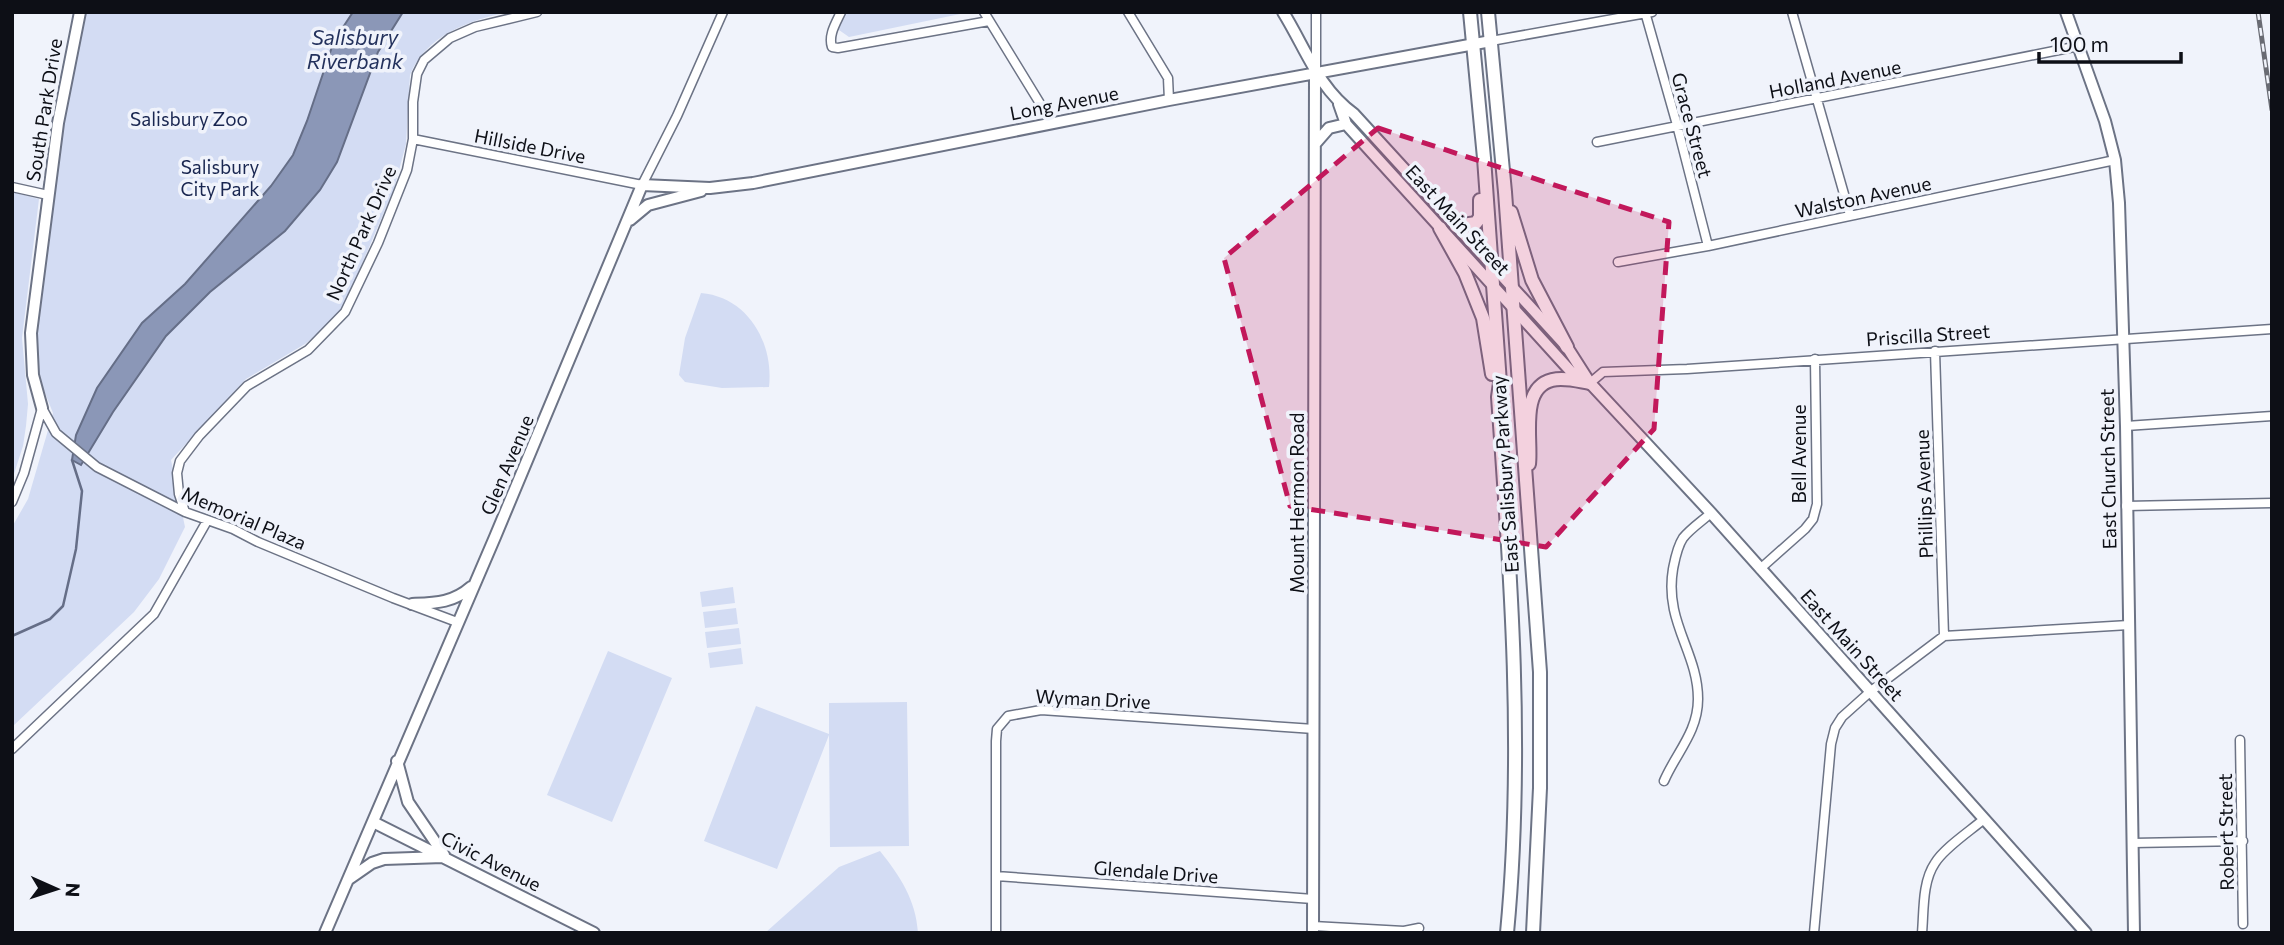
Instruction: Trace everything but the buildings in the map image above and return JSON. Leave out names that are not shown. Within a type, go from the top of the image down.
[{"type":"main road","name":"East Salisbury Parkway","points":[[1470,12],[1484,158],[1500,383],[1498,397],[1515,691],[1516,795],[1507,933]]},
{"type":"main road","name":"East Salisbury Parkway","points":[[1488,12],[1505,192],[1540,684],[1540,788],[1533,933]]},
{"type":"main road","points":[[1456,226],[1472,225],[1479,220],[1479,186],[1484,158]]},
{"type":"main road","points":[[1505,192],[1532,280],[1567,347]]},
{"type":"main road","points":[[1440,228],[1465,273],[1483,318],[1493,384],[1498,397]]},
{"type":"main road","points":[[1526,499],[1531,449],[1531,399],[1544,383],[1552,379],[1590,383]]},
{"type":"street","name":"South Park Drive","points":[[42,408],[33,375],[31,333],[48,195],[69,61],[80,12]]},
{"type":"street","name":"North Park Drive","points":[[185,512],[178,485],[180,461],[199,436],[247,386],[309,350],[345,312],[378,243],[407,170],[413,139],[413,102],[417,74],[424,60],[450,38],[475,27],[537,12]]},
{"type":"street","name":"Glen Avenue","points":[[325,933],[642,185],[677,116],[723,12]]},
{"type":"street","points":[[841,12],[831,35],[832,47],[989,21]]},
{"type":"street","points":[[984,12],[1052,123]]},
{"type":"street","points":[[1128,12],[1168,78],[1169,100]]},
{"type":"street","name":"East Main Street","points":[[1283,12],[1315,74],[1339,103],[1354,114],[1492,263],[1567,347],[1590,383],[1711,513],[2086,933]]},
{"type":"street","points":[[1315,74],[1316,12]]},
{"type":"street","points":[[1792,12],[1850,215]]},
{"type":"street","name":"East Church Street","points":[[2066,12],[2115,160],[2119,203],[2126,426],[2134,933]]},
{"type":"street","points":[[1491,41],[1647,13]]},
{"type":"street","name":"Grace Street","points":[[1647,13],[1707,246]]},
{"type":"street","name":"Long Avenue","points":[[642,185],[710,188],[753,183],[1169,100],[1491,41]]},
{"type":"street","name":"Holland Avenue","points":[[1597,142],[2079,46]]},
{"type":"street","name":"Mount Hermon Road","points":[[1313,930],[1315,74]]},
{"type":"street","name":"East Main Street","points":[[1339,103],[1346,124],[1575,376],[1590,383]]},
{"type":"street","points":[[1315,144],[1329,128],[1346,124]]},
{"type":"street","name":"Hillside Drive","points":[[413,139],[642,185]]},
{"type":"street","name":"Walston Avenue","points":[[1618,262],[1707,246],[2115,160]]},
{"type":"street","points":[[12,187],[48,195]]},
{"type":"street","points":[[625,226],[648,205],[710,188]]},
{"type":"street","name":"Priscilla Street","points":[[1590,383],[1602,372],[1687,369],[2272,329]]},
{"type":"street","name":"Phillips Avenue","points":[[1935,351],[1944,636]]},
{"type":"street","name":"Bell Avenue","points":[[1760,569],[1805,529],[1813,519],[1817,504],[1815,359]]},
{"type":"street","points":[[12,502],[24,473],[42,408]]},
{"type":"street","name":"Memorial Plaza","points":[[42,408],[56,433],[97,467],[185,512],[233,529],[457,622]]},
{"type":"street","points":[[2126,426],[2272,416]]},
{"type":"street","points":[[2126,506],[2272,503]]},
{"type":"street","points":[[1664,781],[1692,731],[1698,699],[1697,681],[1674,613],[1672,577],[1675,557],[1683,538],[1711,513]]},
{"type":"street","points":[[12,749],[155,614],[207,521]]},
{"type":"street","points":[[412,604],[451,601],[462,595],[475,582]]},
{"type":"street","points":[[1814,933],[1831,744],[1835,728],[1842,718],[1871,691],[1944,636],[2129,625]]},
{"type":"street","name":"Wyman Drive","points":[[996,933],[996,741],[997,729],[1008,716],[1041,710],[1314,729]]},
{"type":"street","name":"Robert Street","points":[[2240,740],[2243,924]]},
{"type":"street","points":[[397,761],[408,802],[445,857]]},
{"type":"street","points":[[1922,933],[1925,893],[1936,861],[1984,819]]},
{"type":"street","name":"Civic Avenue","points":[[373,822],[594,933]]},
{"type":"street","points":[[2133,843],[2243,841]]},
{"type":"street","points":[[347,880],[372,863],[384,859],[445,857]]},
{"type":"street","name":"Glendale Drive","points":[[996,876],[1313,899]]},
{"type":"street","points":[[1313,930],[1404,931],[1419,928]]},
{"type":"highlighted area","points":[[1378,128],[1669,222],[1654,429],[1546,547],[1290,506],[1224,258]]},
{"type":"green space","name":"Salisbury City Park","points":[[85,12],[509,12],[479,20],[451,32],[427,49],[417,61],[410,75],[406,144],[394,189],[347,299],[325,328],[305,344],[246,379],[171,460],[185,527],[159,579],[134,612],[13,726],[12,527],[28,499],[53,413],[41,383],[36,351],[36,313],[55,168]]},
{"type":"green space","points":[[844,12],[970,12],[849,37],[839,30],[838,25]]},
{"type":"green space","points":[[12,192],[39,199],[22,338],[28,404],[26,426],[23,446],[12,480]]},
{"type":"green space","points":[[701,293],[718,296],[732,303],[754,325],[767,354],[769,387],[722,388],[685,382],[679,375],[685,338]]},
{"type":"green space","points":[[733,587],[735,603],[702,607],[700,592]]},
{"type":"green space","points":[[736,608],[738,624],[705,628],[703,612]]},
{"type":"green space","points":[[739,628],[741,644],[707,648],[705,632]]},
{"type":"green space","points":[[741,648],[743,664],[710,668],[708,653]]},
{"type":"green space","points":[[608,651],[672,678],[612,822],[547,795]]},
{"type":"green space","points":[[907,702],[909,846],[830,847],[829,735],[777,869],[704,841],[756,706],[829,734],[829,703]]},
{"type":"green space","points":[[880,851],[906,889],[917,921],[918,933],[765,933],[839,867]]},
{"type":"water","name":"Salisbury Riverbank","points":[[353,12],[403,12],[378,52],[337,162],[320,190],[285,231],[210,292],[166,336],[113,412],[81,465],[72,460],[76,435],[97,388],[142,323],[185,284],[271,186],[293,155],[334,41]]},
{"type":"waterway","points":[[12,636],[50,619],[63,606],[76,549],[82,491],[72,460]]},
{"type":"railway","points":[[2258,12],[2272,110]]},
{"type":"park label","name":"Salisbury Zoo","points":[[189,119]]}]
